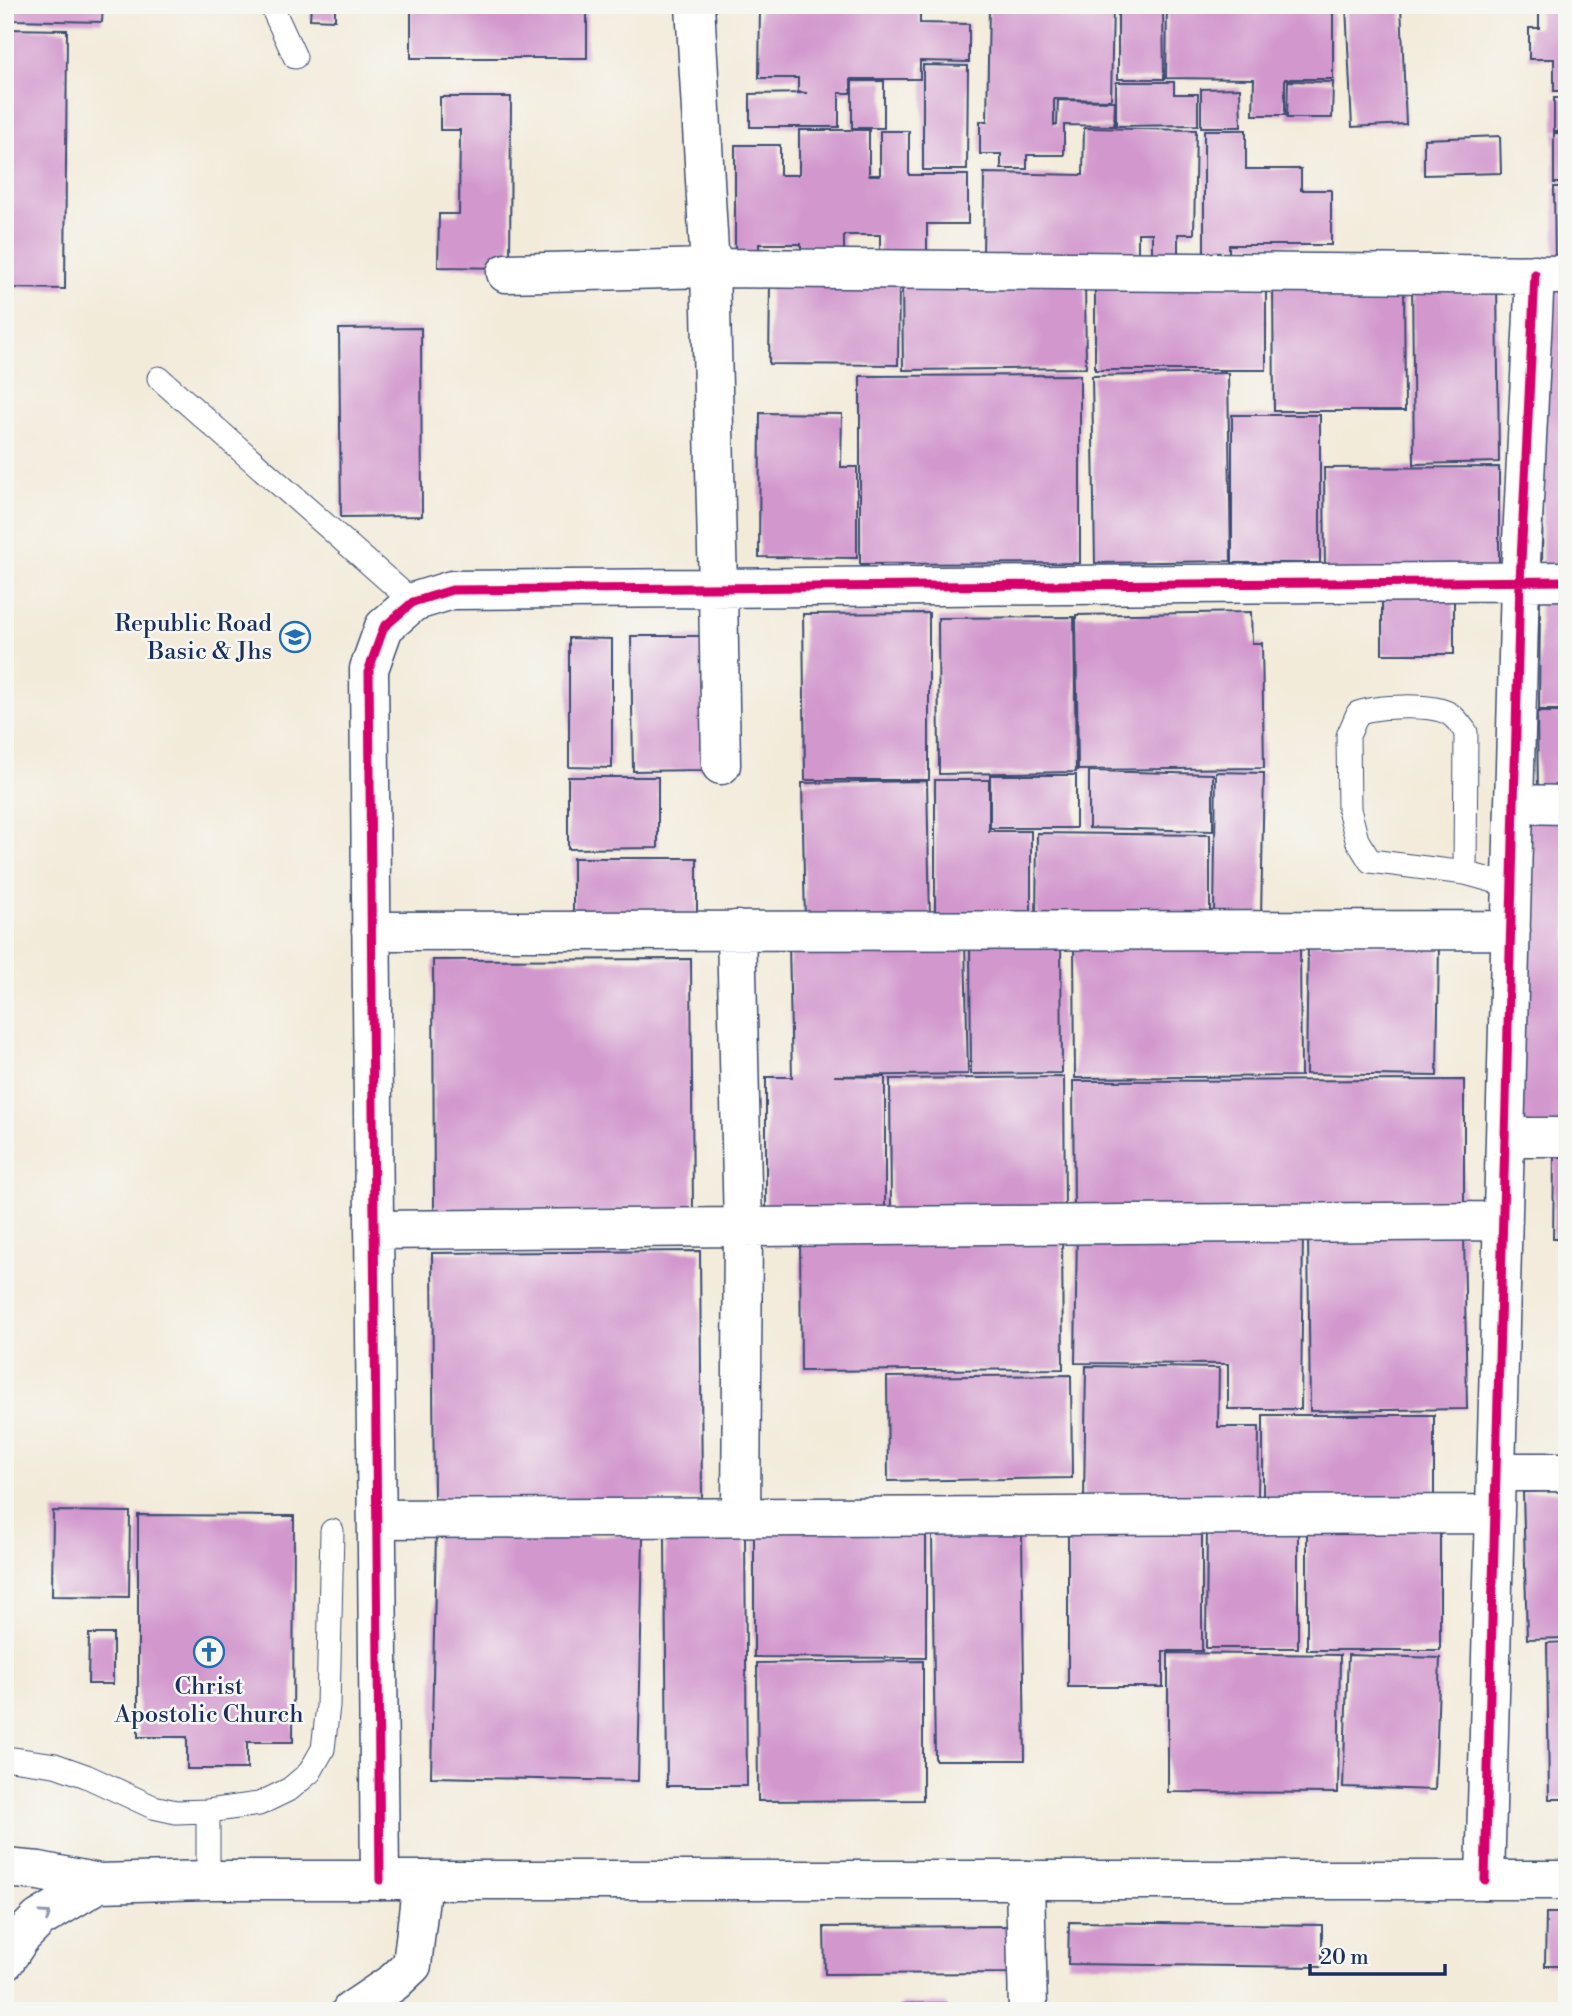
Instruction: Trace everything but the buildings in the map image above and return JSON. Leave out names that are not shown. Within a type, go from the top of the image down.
[{"type":"street","points":[[695,5],[710,268],[721,765]]},
{"type":"street","points":[[506,273],[710,268],[1551,274],[1520,582],[1485,1880]]},
{"type":"street","points":[[380,1880],[369,669],[384,627],[413,602],[452,590],[1567,581]]},
{"type":"street","points":[[1514,804],[1567,805]]},
{"type":"street","points":[[736,930],[743,1227],[741,1517]]},
{"type":"street","points":[[371,931],[1511,930]]},
{"type":"street","points":[[1505,1137],[1567,1137]]},
{"type":"street","points":[[374,1230],[1503,1221]]},
{"type":"street","points":[[1496,1472],[1567,1472]]},
{"type":"street","points":[[377,1519],[1495,1514]]},
{"type":"street","points":[[5,1868],[38,1871],[99,1883],[208,1880],[1567,1880]]},
{"type":"street","points":[[351,2011],[394,1982],[412,1965],[422,1880]]},
{"type":"street","points":[[1025,1880],[1028,2011]]},
{"type":"street","points":[[5,1961],[20,1938],[39,1919],[99,1883]]},
{"type":"lane","points":[[271,5],[295,57]]},
{"type":"lane","points":[[159,378],[413,602]]},
{"type":"lane","points":[[1465,873],[1466,732],[1451,715],[1429,708],[1371,708],[1358,713],[1348,736],[1349,809],[1357,840],[1370,861],[1465,873],[1512,886]]},
{"type":"lane","points":[[5,1758],[55,1765],[86,1776],[153,1807],[176,1812],[259,1804],[290,1789],[310,1772],[323,1749],[328,1706],[331,1531]]},
{"type":"lane","points":[[208,1811],[208,1880]]},
{"type":"cycle path","points":[[1485,1880],[1520,582],[1535,274]]},
{"type":"cycle path","points":[[380,1880],[369,669],[384,627],[413,602],[452,590],[1567,581]]},
{"type":"place","name":"Republic Road Basic & Jhs","points":[[295,637]]},
{"type":"place","name":"Christ Apostolic Church","points":[[209,1652]]}]
